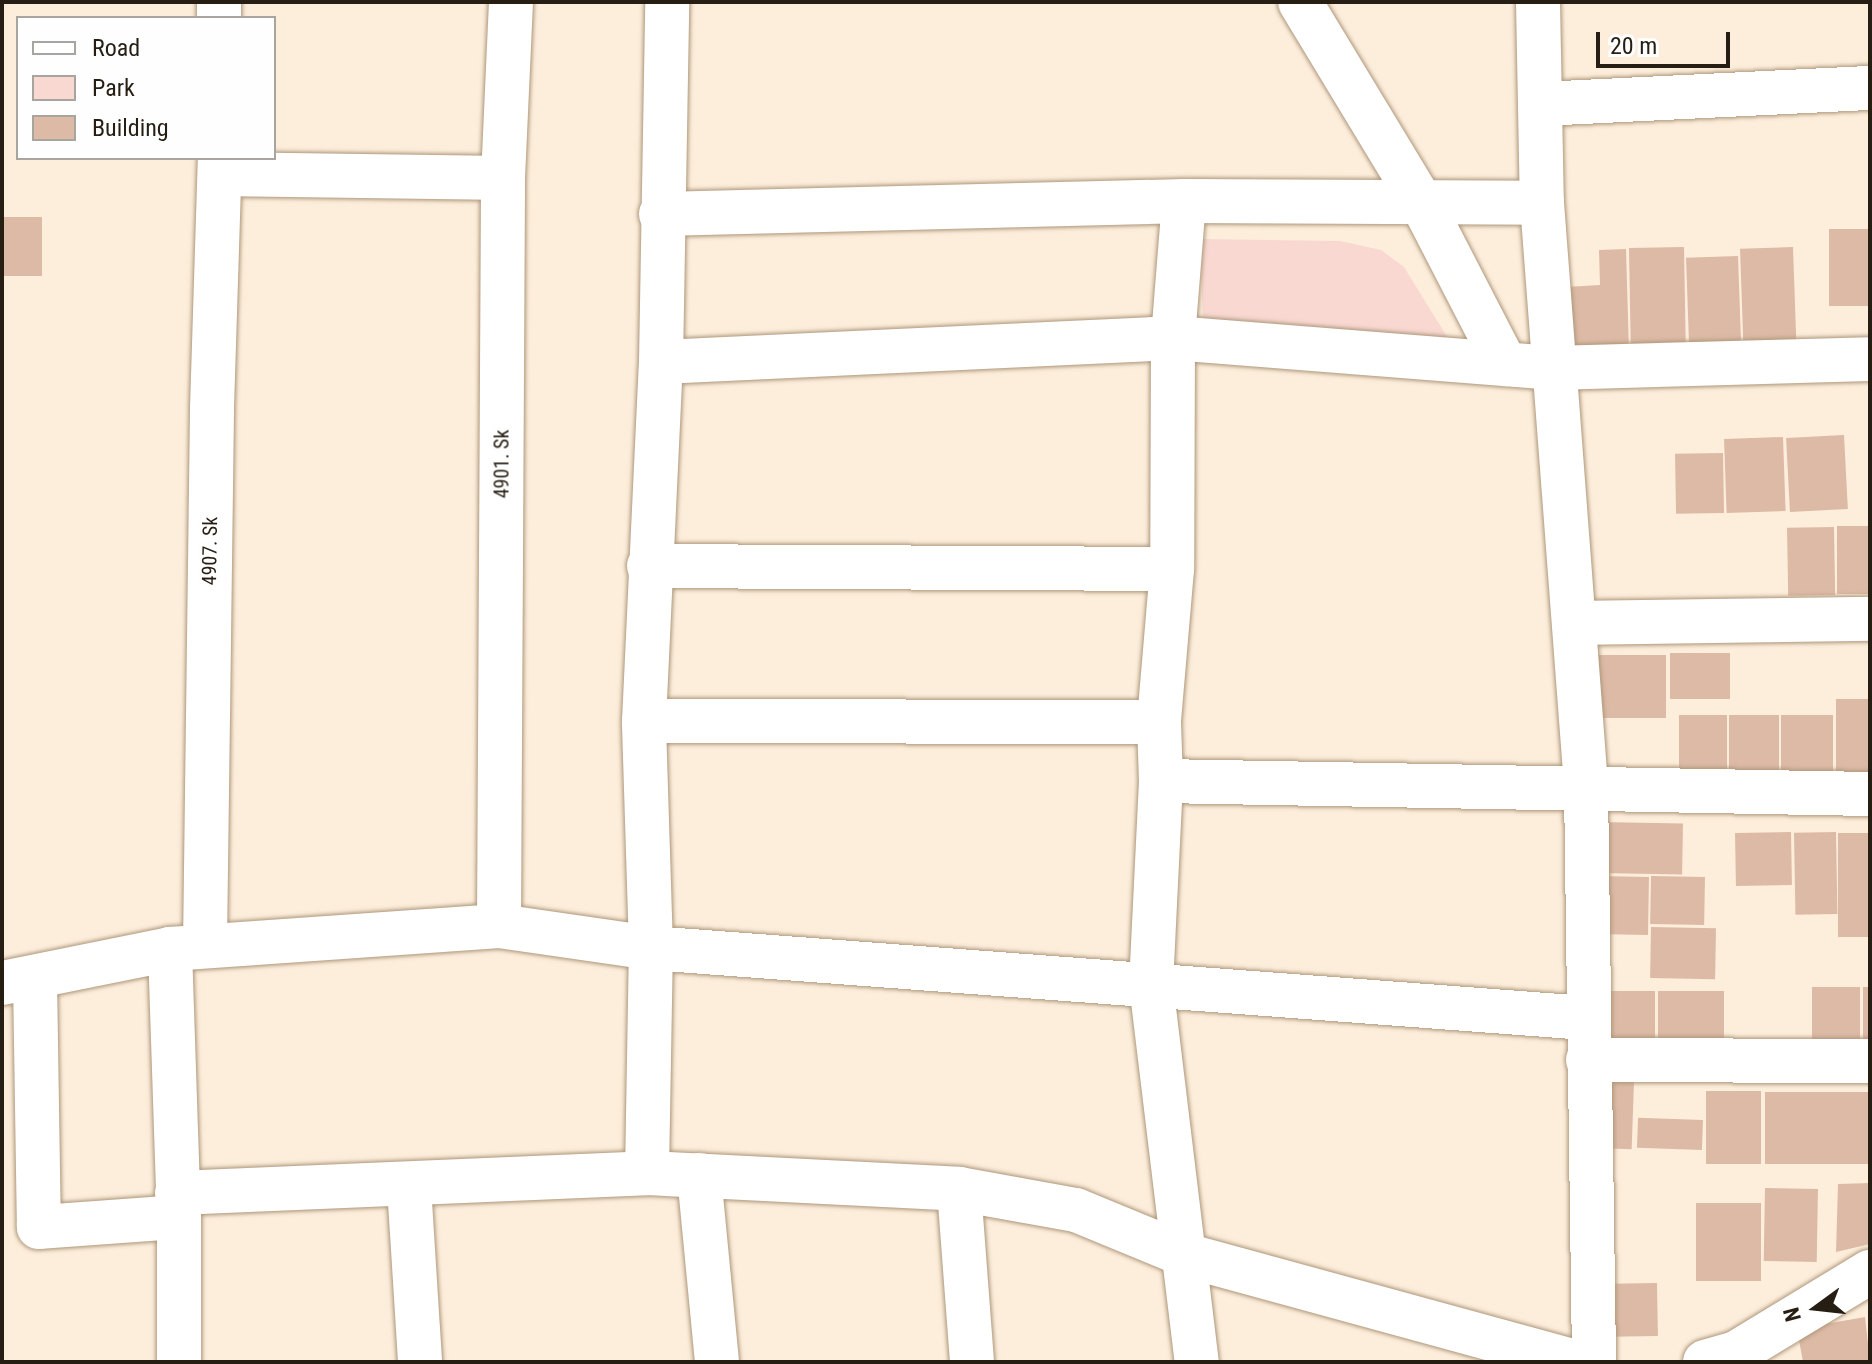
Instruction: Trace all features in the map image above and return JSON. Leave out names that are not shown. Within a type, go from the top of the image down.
[{"type":"street","name":"4901. Sk","points":[[499,926],[503,178],[511,2]]},
{"type":"street","points":[[647,1173],[651,948],[644,721],[661,362],[661,214],[667,2]]},
{"type":"street","points":[[1300,2],[1423,205],[1505,364]]},
{"type":"street","points":[[1538,2],[1542,203],[1552,368],[1586,786],[1594,1362]]},
{"type":"street","points":[[1541,104],[1870,88]]},
{"type":"street","points":[[220,166],[503,178]]},
{"type":"street","name":"4907. Sk","points":[[179,1362],[178,1205],[220,166]]},
{"type":"street","points":[[661,214],[1184,201],[1423,205],[1542,203]]},
{"type":"street","points":[[1184,201],[1173,338],[1172,569],[1159,722],[1161,781],[1151,984],[1197,1362]]},
{"type":"street","points":[[661,362],[1173,338],[1552,368],[1870,359]]},
{"type":"street","points":[[649,566],[1172,569]]},
{"type":"street","points":[[1575,623],[1870,619]]},
{"type":"street","points":[[644,721],[1159,722]]},
{"type":"street","points":[[1161,781],[1586,786],[1870,794]]},
{"type":"street","points":[[1575,1362],[1185,1255],[1076,1210],[959,1189],[647,1173],[409,1186],[178,1205],[39,1227],[18,981],[187,947],[499,926],[651,948],[1151,984],[1588,1039],[1870,1061]]},
{"type":"street","points":[[699,1175],[717,1362]]},
{"type":"street","points":[[409,1186],[420,1362]]},
{"type":"street","points":[[959,1189],[972,1362]]},
{"type":"street","points":[[1705,1362],[1736,1353],[1870,1272]]},
{"type":"green space","points":[[1200,239],[1340,241],[1381,250],[1404,267],[1451,343],[1203,325]]},
{"type":"building","points":[[2,217],[42,217],[42,276],[2,276]]},
{"type":"building","points":[[1829,229],[1870,229],[1870,306],[1829,306]]},
{"type":"building","points":[[1684,247],[1686,350],[1631,351],[1629,248]]},
{"type":"building","points":[[1793,247],[1796,347],[1744,349],[1740,249]]},
{"type":"building","points":[[1626,249],[1629,351],[1569,354],[1566,287],[1600,285],[1599,250]]},
{"type":"building","points":[[1738,256],[1741,348],[1689,350],[1686,258]]},
{"type":"building","points":[[1844,435],[1848,509],[1790,512],[1786,438]]},
{"type":"building","points":[[1783,437],[1786,511],[1727,513],[1724,439]]},
{"type":"building","points":[[1723,453],[1724,513],[1676,514],[1675,454]]},
{"type":"building","points":[[1837,526],[1870,526],[1870,594],[1837,594]]},
{"type":"building","points":[[1834,527],[1835,595],[1788,596],[1787,528]]},
{"type":"building","points":[[1670,653],[1730,653],[1730,699],[1670,699]]},
{"type":"building","points":[[1589,655],[1666,655],[1666,718],[1589,718]]},
{"type":"building","points":[[1836,699],[1870,699],[1870,783],[1836,783]]},
{"type":"building","points":[[1679,715],[1727,715],[1727,784],[1679,784]]},
{"type":"building","points":[[1729,715],[1779,715],[1779,784],[1729,784]]},
{"type":"building","points":[[1781,715],[1833,715],[1833,783],[1781,783]]},
{"type":"building","points":[[1599,822],[1683,823],[1682,874],[1598,873]]},
{"type":"building","points":[[1791,832],[1792,885],[1736,886],[1735,833]]},
{"type":"building","points":[[1836,832],[1837,914],[1795,915],[1794,833]]},
{"type":"building","points":[[1838,833],[1870,833],[1870,937],[1838,937]]},
{"type":"building","points":[[1597,876],[1649,877],[1648,935],[1596,934]]},
{"type":"building","points":[[1651,876],[1705,877],[1704,925],[1650,924]]},
{"type":"building","points":[[1651,927],[1716,928],[1715,979],[1650,978]]},
{"type":"building","points":[[1812,987],[1860,987],[1860,1045],[1812,1045]]},
{"type":"building","points":[[1863,987],[1870,987],[1870,1045],[1863,1045]]},
{"type":"building","points":[[1599,991],[1655,991],[1655,1046],[1599,1046]]},
{"type":"building","points":[[1658,991],[1724,991],[1724,1045],[1658,1045]]},
{"type":"building","points":[[1597,1081],[1634,1082],[1632,1149],[1595,1148]]},
{"type":"building","points":[[1706,1091],[1761,1091],[1761,1164],[1706,1164]]},
{"type":"building","points":[[1765,1092],[1870,1092],[1870,1164],[1765,1164]]},
{"type":"building","points":[[1638,1118],[1703,1120],[1702,1150],[1637,1148]]},
{"type":"building","points":[[1870,1183],[1870,1244],[1836,1252],[1838,1184]]},
{"type":"building","points":[[1765,1188],[1818,1189],[1817,1262],[1764,1261]]},
{"type":"building","points":[[1696,1203],[1761,1203],[1761,1281],[1696,1281]]},
{"type":"building","points":[[1657,1283],[1658,1336],[1595,1337],[1594,1284]]},
{"type":"building","points":[[1865,1317],[1870,1362],[1803,1362],[1797,1329]]}]
